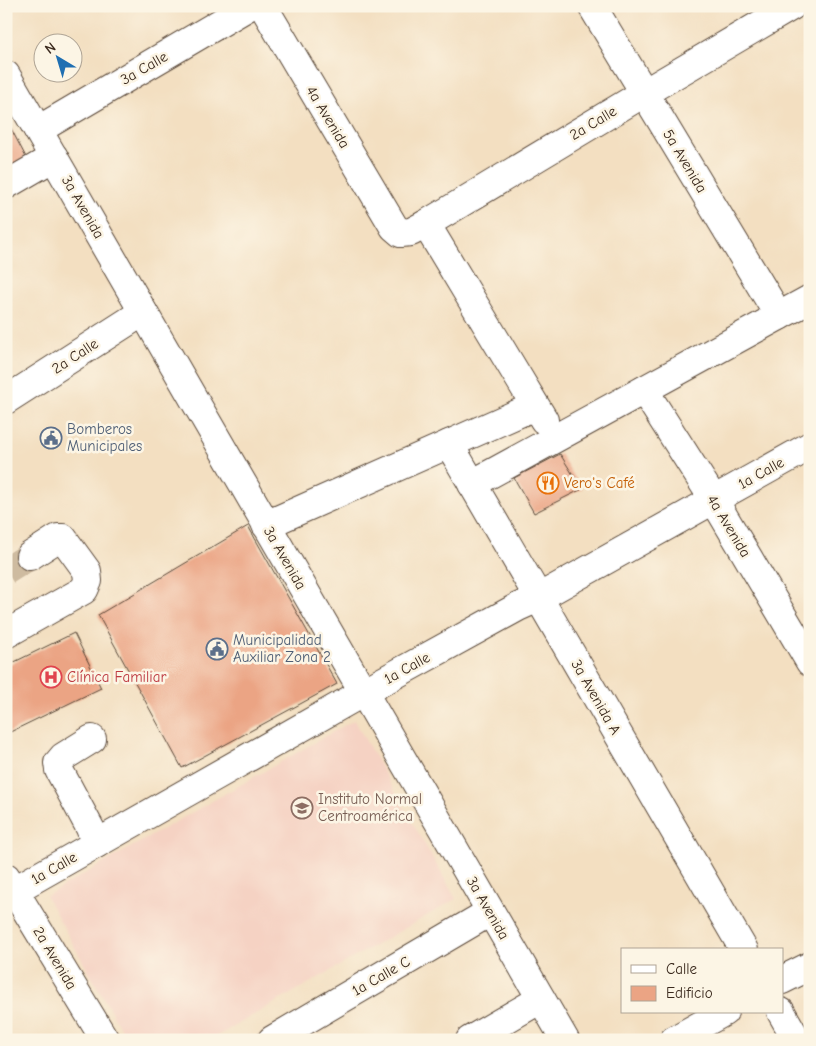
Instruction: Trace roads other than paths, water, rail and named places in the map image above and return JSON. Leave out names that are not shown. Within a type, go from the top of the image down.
[{"type":"street","name":"3a Calle","points":[[38,130],[249,6]]},
{"type":"street","name":"4a Avenida","points":[[263,6],[394,227]]},
{"type":"street","name":"5a Avenida","points":[[592,6],[779,316]]},
{"type":"street","name":"2a Calle","points":[[394,227],[400,233],[411,232],[426,224],[792,6]]},
{"type":"street","name":"3a Avenida","points":[[6,75],[564,1040]]},
{"type":"street","points":[[6,185],[54,157]]},
{"type":"street","points":[[426,224],[555,439]]},
{"type":"street","points":[[472,484],[810,300]]},
{"type":"street","name":"2a Calle","points":[[6,400],[143,312]]},
{"type":"street","name":"4a Avenida","points":[[644,390],[714,500],[810,662]]},
{"type":"street","points":[[266,525],[535,406]]},
{"type":"street","name":"3a Avenida A","points":[[449,444],[743,948]]},
{"type":"street","name":"1a Calle","points":[[9,888],[96,844],[518,607],[538,598],[810,446]]},
{"type":"street","points":[[6,634],[84,590],[88,582],[87,572],[63,538],[58,538],[30,556]]},
{"type":"street","points":[[92,739],[63,757],[58,763],[59,770],[90,828],[96,844]]},
{"type":"street","name":"2a Avenida","points":[[9,888],[96,1037]]},
{"type":"street","name":"1a Calle C","points":[[272,1040],[490,912]]},
{"type":"street","points":[[784,979],[810,966]]},
{"type":"street","points":[[470,1040],[541,999]]},
{"type":"street","points":[[674,1040],[720,1014]]},
{"type":"street","points":[[781,1014],[797,1040]]},
{"type":"tunnel","points":[[6,571],[30,556]]},
{"type":"place","name":"Bomberos Municipales","points":[[51,438]]},
{"type":"place","name":"Vero's Café","points":[[548,483]]},
{"type":"place","name":"Municipalidad Auxiliar Zona 2","points":[[217,649]]},
{"type":"place","name":"Clínica Familiar","points":[[51,677]]},
{"type":"place","name":"Instituto Normal Centroamérica","points":[[302,808]]}]
